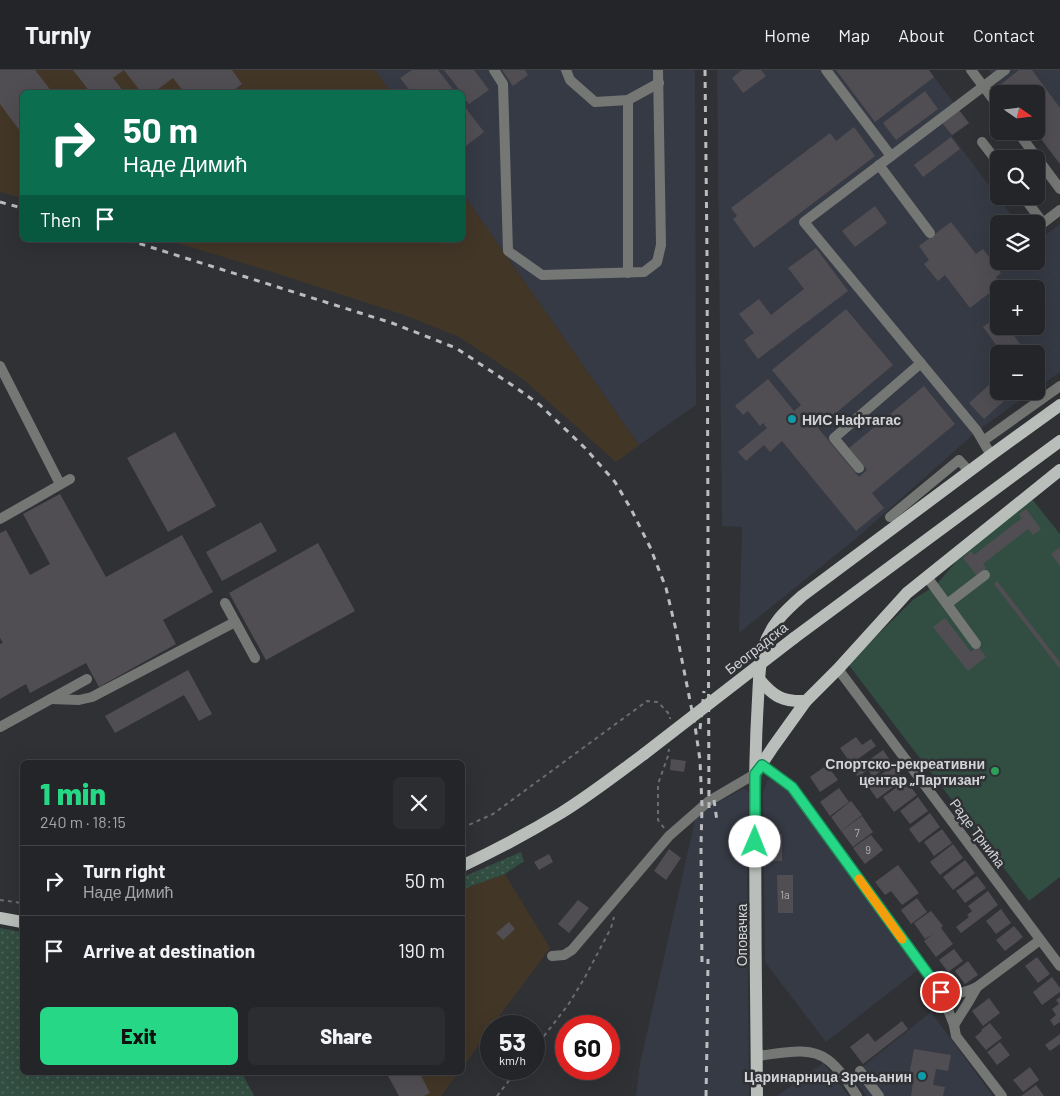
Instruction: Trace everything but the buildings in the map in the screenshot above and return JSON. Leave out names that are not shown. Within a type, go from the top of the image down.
[{"type":"main road","name":"Оповачка","points":[[757,1096],[758,770],[755,749],[759,679],[764,649],[770,631],[785,610],[802,596],[1060,405]]},
{"type":"main road","name":"Београдска","points":[[465,865],[512,842],[563,812],[644,754],[794,638],[1060,441]]},
{"type":"main road","points":[[758,770],[806,701],[907,594],[1060,470]]},
{"type":"main road","points":[[759,679],[776,696],[784,700],[794,702],[806,701]]},
{"type":"main road","points":[[0,918],[20,922]]},
{"type":"street","points":[[494,70],[503,84],[508,251],[542,275],[644,272],[657,262],[661,245],[658,70]]},
{"type":"street","points":[[566,70],[570,80],[595,102],[628,100],[658,83]]},
{"type":"street","points":[[826,70],[891,156]]},
{"type":"street","points":[[971,70],[990,95]]},
{"type":"street","points":[[991,455],[977,430],[804,222],[1005,70]]},
{"type":"street","points":[[628,100],[628,272]]},
{"type":"street","points":[[1024,140],[1060,188]]},
{"type":"street","points":[[982,142],[990,152]]},
{"type":"street","points":[[879,165],[930,233]]},
{"type":"street","points":[[1030,205],[1043,223],[1060,210]]},
{"type":"street","points":[[859,468],[834,438],[921,363]]},
{"type":"street","points":[[0,366],[60,484]]},
{"type":"street","points":[[983,441],[1060,386]]},
{"type":"street","points":[[890,517],[959,460],[969,471]]},
{"type":"street","points":[[0,518],[70,479]]},
{"type":"street","points":[[947,604],[985,575]]},
{"type":"street","points":[[927,577],[976,644]]},
{"type":"street","points":[[225,603],[255,658]]},
{"type":"street","points":[[50,699],[79,700],[92,697],[235,622]]},
{"type":"street","name":"Раде Трнића","points":[[838,669],[1060,966]]},
{"type":"street","points":[[0,727],[87,679]]},
{"type":"street","points":[[552,956],[564,955],[572,950],[669,836],[709,801],[758,770],[792,787],[941,992],[954,1024],[956,1036],[1002,1096]]},
{"type":"street","points":[[941,992],[960,994],[976,987],[1040,940]]},
{"type":"street","points":[[954,1024],[976,987]]},
{"type":"street","points":[[756,1056],[800,1052],[818,1054],[835,1067],[858,1096]]},
{"type":"street","points":[[860,1071],[878,1096]]},
{"type":"path","points":[[465,827],[492,814],[647,701],[658,702],[670,715],[671,721]]},
{"type":"path","points":[[669,746],[668,756],[658,784],[658,820],[669,836]]},
{"type":"path","points":[[0,900],[20,903]]},
{"type":"path","points":[[545,1035],[568,1005],[584,979],[611,928],[616,910]]},
{"type":"path","points":[[497,1096],[509,1080]]},
{"type":"shaded area","points":[[0,70],[375,70],[390,90],[20,90],[20,197],[0,192]]},
{"type":"shaded area","points":[[375,70],[695,70],[696,405],[639,445],[465,197],[465,90],[390,90]]},
{"type":"shaded area","points":[[717,70],[929,70],[969,123],[952,136],[990,187],[990,205],[1004,205],[1011,215],[990,215],[990,270],[1045,270],[1045,235],[1060,224],[1060,372],[1045,383],[1045,345],[990,345],[990,400],[1020,400],[977,431],[859,536],[739,633],[742,527],[722,526]]},
{"type":"shaded area","points":[[989,70],[1060,70],[1060,164],[1042,140],[1045,140],[1045,85],[1000,85]]},
{"type":"shaded area","points":[[465,197],[639,445],[616,462],[524,380],[459,337],[404,315],[174,242],[465,242]]},
{"type":"shaded area","points":[[768,779],[780,784],[789,791],[918,970],[826,1042],[765,962],[763,792]]},
{"type":"shaded area","points":[[742,789],[746,789],[749,792],[747,855],[749,1096],[636,1096],[640,1064],[695,820],[715,804]]},
{"type":"shaded area","points":[[505,874],[550,948],[500,1015],[480,1015],[480,1043],[465,1064],[465,888]]},
{"type":"shaded area","points":[[931,1012],[993,1096],[866,1096],[852,1075]]},
{"type":"shaded area","points":[[823,1063],[849,1096],[777,1096]]},
{"type":"shaded area","points":[[387,1075],[457,1075],[441,1096],[399,1096]]},
{"type":"green space","name":"Спортско-рекреативни центар „Партизан”","points":[[1032,499],[1060,534],[1060,877],[1029,901],[848,664],[914,599],[937,584],[958,559]]},
{"type":"green space","points":[[521,852],[524,861],[505,874],[465,888],[465,876]]},
{"type":"green space","points":[[0,928],[20,932],[20,1075],[243,1075],[254,1096],[0,1096]]},
{"type":"railway","points":[[705,70],[709,811]]},
{"type":"railway","points":[[0,202],[20,207]]},
{"type":"railway","points":[[134,242],[392,323],[456,348],[540,405],[585,448],[615,482],[650,547],[666,588],[695,726],[700,760],[702,806],[702,967]]},
{"type":"railway","points":[[700,729],[704,691]]},
{"type":"railway","points":[[714,800],[717,821]]},
{"type":"railway","points":[[706,1096],[708,959]]},
{"type":"slow traffic","points":[[859,879],[902,939]]},
{"type":"place","name":"НИС Нафтагас","points":[[792,419]]},
{"type":"place","name":"Спортско-рекреативни центар „Партизан”","points":[[995,771]]},
{"type":"place","name":"Царинарница Зрењанин","points":[[922,1076]]},
{"type":"route","points":[[755,842],[755,774],[762,765],[792,787],[941,992]]}]
